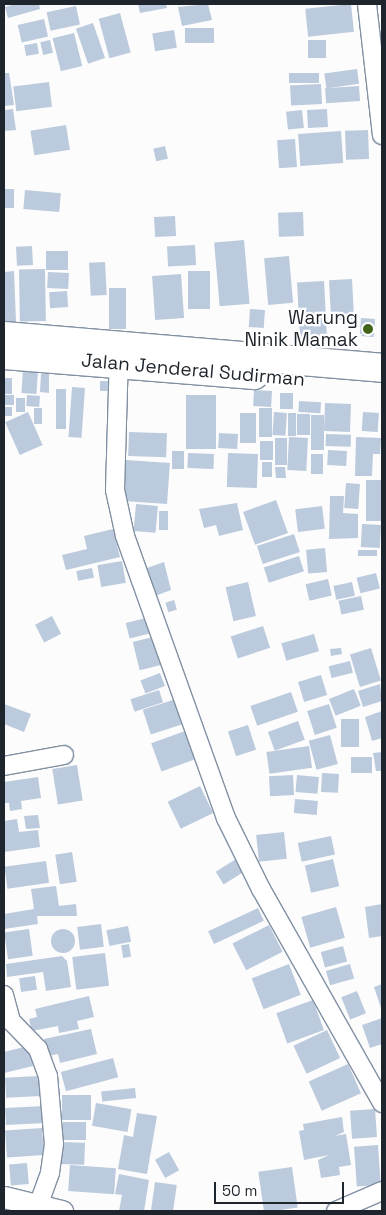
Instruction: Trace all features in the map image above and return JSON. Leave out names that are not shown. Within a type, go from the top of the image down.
[{"type":"main road","name":"Jalan Jenderal Sudirman","points":[[4,336],[119,354],[382,386]]},
{"type":"main road","name":"Jalan Jenderal Sudirman","points":[[4,355],[119,354],[382,368]]},
{"type":"street","points":[[368,4],[382,135]]},
{"type":"street","points":[[119,354],[116,501],[210,775],[261,889],[382,1102]]},
{"type":"street","points":[[4,766],[64,755]]},
{"type":"street","points":[[4,995],[11,1020],[38,1049],[48,1076],[54,1144],[50,1173],[38,1206]]},
{"type":"street","points":[[336,1211],[382,1191]]},
{"type":"street","points":[[4,1197],[62,1211]]},
{"type":"building","points":[[15,4],[39,4],[40,9],[8,18],[5,7]]},
{"type":"building","points":[[138,4],[166,4],[167,8],[140,13]]},
{"type":"building","points":[[208,4],[212,20],[182,26],[178,7]]},
{"type":"building","points":[[351,4],[354,32],[308,37],[305,9]]},
{"type":"building","points":[[76,6],[80,25],[51,31],[47,12]]},
{"type":"building","points":[[120,13],[131,53],[109,58],[99,19]]},
{"type":"building","points":[[44,19],[48,37],[22,43],[18,25]]},
{"type":"building","points":[[93,23],[105,58],[88,64],[76,29]]},
{"type":"building","points":[[185,28],[214,28],[214,43],[185,43]]},
{"type":"building","points":[[174,30],[177,48],[155,51],[152,33]]},
{"type":"building","points":[[74,33],[82,66],[61,71],[53,38]]},
{"type":"building","points":[[50,40],[53,53],[43,55],[40,42]]},
{"type":"building","points":[[308,40],[326,40],[326,58],[308,58]]},
{"type":"building","points":[[37,43],[39,54],[26,56],[24,45]]},
{"type":"building","points":[[357,69],[359,84],[326,88],[324,74]]},
{"type":"building","points":[[4,73],[9,73],[14,105],[4,106]]},
{"type":"building","points":[[289,73],[319,73],[319,83],[289,83]]},
{"type":"building","points":[[49,82],[52,107],[16,111],[13,86]]},
{"type":"building","points":[[321,84],[322,104],[291,106],[290,86]]},
{"type":"building","points":[[359,86],[360,101],[326,103],[325,88]]},
{"type":"building","points":[[13,109],[16,130],[4,131],[4,110]]},
{"type":"building","points":[[327,109],[328,127],[308,128],[307,110]]},
{"type":"building","points":[[302,110],[304,128],[288,130],[286,112]]},
{"type":"building","points":[[66,125],[70,150],[34,155],[30,131]]},
{"type":"building","points":[[368,130],[369,159],[346,160],[345,131]]},
{"type":"building","points":[[341,131],[343,163],[300,166],[298,134]]},
{"type":"building","points":[[295,139],[297,167],[279,168],[277,140]]},
{"type":"building","points":[[165,146],[168,159],[156,161],[153,149]]},
{"type":"building","points":[[4,189],[14,189],[14,208],[4,208]]},
{"type":"building","points":[[25,190],[61,193],[59,212],[23,209]]},
{"type":"building","points":[[303,212],[304,236],[279,237],[278,213]]},
{"type":"building","points":[[175,216],[176,236],[155,237],[154,217]]},
{"type":"building","points":[[244,240],[250,304],[220,306],[214,243]]},
{"type":"building","points":[[195,245],[196,265],[168,266],[167,246]]},
{"type":"building","points":[[32,246],[33,265],[17,266],[16,247]]},
{"type":"building","points":[[46,251],[68,251],[68,270],[46,270]]},
{"type":"building","points":[[289,256],[293,303],[268,305],[264,258]]},
{"type":"building","points":[[105,262],[107,295],[91,296],[89,263]]},
{"type":"building","points":[[19,269],[45,269],[46,321],[20,321]]},
{"type":"building","points":[[14,271],[16,322],[4,323],[4,272]]},
{"type":"building","points":[[188,271],[210,271],[210,309],[188,309]]},
{"type":"building","points":[[48,272],[69,273],[68,289],[47,288]]},
{"type":"building","points":[[181,274],[184,318],[155,320],[152,276]]},
{"type":"building","points":[[352,279],[354,319],[331,320],[329,280]]},
{"type":"building","points":[[324,281],[327,336],[300,337],[297,282]]},
{"type":"building","points":[[109,288],[126,288],[126,329],[109,329]]},
{"type":"building","points":[[67,291],[68,307],[50,308],[49,292]]},
{"type":"building","points":[[250,309],[265,310],[264,328],[249,327]]},
{"type":"building","points":[[361,318],[375,319],[374,337],[360,336]]},
{"type":"building","points":[[23,370],[38,371],[36,394],[21,393]]},
{"type":"building","points":[[41,374],[49,374],[49,393],[40,392]]},
{"type":"building","points":[[4,378],[12,378],[12,394],[4,394]]},
{"type":"building","points":[[100,381],[111,381],[111,391],[100,391]]},
{"type":"building","points":[[72,387],[85,388],[81,438],[69,437]]},
{"type":"building","points":[[56,389],[66,389],[66,429],[56,429]]},
{"type":"building","points":[[254,390],[272,391],[271,407],[253,406]]},
{"type":"building","points":[[280,393],[293,393],[293,409],[280,409]]},
{"type":"building","points":[[4,395],[14,395],[14,405],[4,405]]},
{"type":"building","points":[[27,395],[40,396],[39,407],[26,406]]},
{"type":"building","points":[[186,395],[216,395],[216,449],[186,449]]},
{"type":"building","points":[[16,398],[25,398],[25,412],[16,412]]},
{"type":"building","points":[[299,401],[321,402],[320,413],[298,412]]},
{"type":"building","points":[[325,403],[351,404],[350,432],[324,431]]},
{"type":"building","points":[[4,407],[12,407],[12,416],[4,416]]},
{"type":"building","points":[[34,408],[42,408],[42,424],[34,424]]},
{"type":"building","points":[[259,408],[272,408],[272,437],[259,437]]},
{"type":"building","points":[[28,412],[43,445],[20,455],[5,422]]},
{"type":"building","points":[[274,412],[287,413],[285,436],[272,435]]},
{"type":"building","points":[[363,412],[379,413],[378,432],[362,431]]},
{"type":"building","points":[[240,413],[256,413],[256,443],[240,443]]},
{"type":"building","points":[[288,413],[296,413],[296,436],[288,436]]},
{"type":"building","points":[[297,414],[310,414],[310,435],[297,435]]},
{"type":"building","points":[[311,415],[324,415],[324,450],[311,450]]},
{"type":"building","points":[[129,432],[167,433],[166,457],[128,456]]},
{"type":"building","points":[[219,433],[238,434],[237,449],[218,448]]},
{"type":"building","points":[[326,434],[351,435],[351,447],[326,446]]},
{"type":"building","points":[[289,437],[308,438],[306,471],[287,470]]},
{"type":"building","points":[[356,437],[381,438],[380,454],[373,454],[372,476],[355,476]]},
{"type":"building","points":[[275,438],[287,438],[287,465],[275,465]]},
{"type":"building","points":[[260,441],[273,441],[273,460],[260,460]]},
{"type":"building","points":[[328,450],[347,451],[346,466],[327,465]]},
{"type":"building","points":[[172,451],[184,451],[184,469],[172,469]]},
{"type":"building","points":[[188,453],[214,454],[213,469],[187,468]]},
{"type":"building","points":[[228,453],[258,454],[257,488],[227,487]]},
{"type":"building","points":[[311,454],[323,454],[323,474],[311,474]]},
{"type":"building","points":[[126,460],[170,463],[167,504],[123,501]]},
{"type":"building","points":[[262,462],[272,462],[272,477],[262,477]]},
{"type":"building","points":[[275,467],[285,467],[286,478],[276,478]]},
{"type":"building","points":[[366,480],[382,480],[382,521],[366,521]]},
{"type":"building","points":[[346,483],[360,484],[358,509],[344,508]]},
{"type":"building","points":[[330,496],[344,496],[343,513],[358,514],[358,538],[329,539]]},
{"type":"building","points":[[276,500],[288,533],[255,545],[243,512]]},
{"type":"building","points":[[237,503],[243,530],[219,536],[216,525],[204,528],[199,509]]},
{"type":"building","points":[[136,504],[158,506],[156,533],[134,531]]},
{"type":"building","points":[[322,506],[325,529],[298,532],[295,509]]},
{"type":"building","points":[[159,511],[168,511],[168,530],[159,530]]},
{"type":"building","points":[[362,524],[381,525],[380,548],[361,547]]},
{"type":"building","points":[[113,529],[120,557],[66,570],[62,555],[87,549],[84,536]]},
{"type":"building","points":[[294,534],[300,552],[263,564],[257,546]]},
{"type":"building","points":[[325,548],[327,572],[308,574],[306,550]]},
{"type":"building","points":[[358,550],[377,550],[377,556],[358,556]]},
{"type":"building","points":[[299,556],[304,571],[269,583],[264,567]]},
{"type":"building","points":[[122,561],[126,583],[101,587],[97,565]]},
{"type":"building","points":[[164,562],[171,590],[155,596],[144,569]]},
{"type":"building","points":[[92,568],[94,578],[78,581],[76,571]]},
{"type":"building","points":[[376,573],[380,589],[360,593],[357,578]]},
{"type":"building","points":[[328,579],[332,596],[309,601],[306,584]]},
{"type":"building","points":[[248,582],[256,616],[233,621],[226,587]]},
{"type":"building","points":[[352,582],[355,596],[336,600],[333,586]]},
{"type":"building","points":[[361,596],[364,610],[341,614],[339,601]]},
{"type":"building","points":[[174,600],[177,610],[168,612],[165,603]]},
{"type":"building","points":[[52,616],[61,634],[44,642],[35,625]]},
{"type":"building","points":[[150,617],[154,633],[130,639],[126,623]]},
{"type":"building","points":[[263,626],[270,648],[238,658],[231,637]]},
{"type":"building","points":[[314,634],[319,651],[286,661],[281,643]]},
{"type":"building","points":[[157,636],[164,664],[140,670],[133,642]]},
{"type":"building","points":[[341,648],[342,654],[331,656],[330,649]]},
{"type":"building","points":[[371,648],[381,681],[360,687],[350,654]]},
{"type":"building","points":[[350,661],[353,673],[332,678],[329,666]]},
{"type":"building","points":[[170,669],[175,682],[168,685],[163,672]]},
{"type":"building","points":[[160,673],[165,686],[145,694],[140,681]]},
{"type":"building","points":[[321,675],[327,695],[304,702],[298,682]]},
{"type":"building","points":[[380,684],[382,701],[363,707],[358,691]]},
{"type":"building","points":[[354,689],[361,706],[336,716],[329,699]]},
{"type":"building","points":[[159,690],[163,702],[134,712],[130,699]]},
{"type":"building","points":[[291,692],[298,712],[257,726],[250,706]]},
{"type":"building","points":[[176,699],[184,724],[151,735],[143,710]]},
{"type":"building","points":[[4,704],[31,714],[24,732],[4,724]]},
{"type":"building","points":[[329,704],[337,728],[315,735],[307,711]]},
{"type":"building","points":[[382,711],[382,738],[372,741],[365,717]]},
{"type":"building","points":[[341,719],[359,719],[359,747],[341,747]]},
{"type":"building","points":[[298,721],[305,740],[275,751],[268,732]]},
{"type":"building","points":[[248,725],[256,750],[236,756],[228,731]]},
{"type":"building","points":[[185,731],[195,759],[161,772],[151,743]]},
{"type":"building","points":[[330,735],[338,764],[317,770],[309,741]]},
{"type":"building","points":[[309,746],[312,768],[269,774],[266,752]]},
{"type":"building","points":[[382,752],[382,771],[376,771],[373,753]]},
{"type":"building","points":[[351,757],[372,757],[372,773],[351,773]]},
{"type":"building","points":[[77,765],[83,801],[58,804],[52,769]]},
{"type":"building","points":[[322,773],[339,774],[338,793],[321,792]]},
{"type":"building","points":[[293,775],[294,795],[270,796],[269,776]]},
{"type":"building","points":[[297,775],[319,777],[317,794],[296,792]]},
{"type":"building","points":[[38,777],[41,798],[21,801],[22,809],[10,811],[9,803],[4,803],[4,782]]},
{"type":"building","points":[[200,786],[213,813],[181,829],[168,802]]},
{"type":"building","points":[[295,799],[318,801],[317,815],[294,813]]},
{"type":"building","points":[[38,815],[40,828],[26,829],[24,816]]},
{"type":"building","points":[[17,819],[19,832],[38,830],[40,847],[4,852],[4,821]]},
{"type":"building","points":[[284,832],[287,859],[259,862],[256,835]]},
{"type":"building","points":[[331,836],[335,855],[302,862],[298,843]]},
{"type":"building","points":[[72,852],[77,882],[60,884],[55,855]]},
{"type":"building","points":[[236,859],[244,872],[224,884],[216,872]]},
{"type":"building","points":[[333,859],[339,886],[311,893],[305,866]]},
{"type":"building","points":[[46,861],[49,883],[7,889],[4,867]]},
{"type":"building","points":[[56,886],[59,906],[76,904],[77,916],[37,916],[38,924],[4,929],[4,914],[34,909],[31,889]]},
{"type":"building","points":[[382,904],[382,936],[369,938],[365,907]]},
{"type":"building","points":[[336,907],[345,938],[310,948],[301,917]]},
{"type":"building","points":[[258,908],[264,921],[214,944],[208,931]]},
{"type":"building","points":[[101,924],[104,947],[80,950],[77,927]]},
{"type":"building","points":[[269,925],[283,952],[246,970],[232,944]]},
{"type":"building","points":[[128,926],[131,942],[109,946],[106,930]]},
{"type":"building","points":[[29,929],[33,956],[8,959],[4,932]]},
{"type":"building","points":[[63,929],[68,930],[74,936],[74,946],[68,952],[63,953],[58,952],[52,946],[51,941],[52,936],[58,930]]},
{"type":"building","points":[[129,944],[131,957],[123,958],[121,945]]},
{"type":"building","points":[[343,946],[347,961],[325,967],[321,952]]},
{"type":"building","points":[[105,953],[109,986],[76,990],[72,957]]},
{"type":"building","points":[[62,956],[67,961],[71,987],[46,991],[43,972],[7,977],[6,964]]},
{"type":"building","points":[[289,964],[301,995],[263,1009],[252,978]]},
{"type":"building","points":[[350,964],[354,978],[330,985],[326,971]]},
{"type":"building","points":[[35,976],[37,990],[21,992],[19,978]]},
{"type":"building","points":[[382,984],[382,1011],[374,987]]},
{"type":"building","points":[[357,991],[366,1013],[350,1020],[341,997]]},
{"type":"building","points":[[89,996],[94,1017],[77,1021],[79,1029],[59,1033],[58,1026],[32,1031],[29,1019],[37,1017],[35,1009]]},
{"type":"building","points":[[313,1000],[324,1030],[287,1043],[276,1013]]},
{"type":"building","points":[[382,1018],[382,1044],[370,1048],[362,1025]]},
{"type":"building","points":[[91,1029],[97,1054],[60,1063],[58,1054],[48,1056],[44,1039]]},
{"type":"building","points":[[327,1030],[340,1058],[307,1074],[293,1046]]},
{"type":"building","points":[[28,1046],[33,1066],[4,1073],[4,1052]]},
{"type":"building","points":[[113,1058],[118,1077],[66,1091],[61,1072]]},
{"type":"building","points":[[348,1064],[361,1093],[322,1111],[309,1081]]},
{"type":"building","points":[[39,1076],[40,1096],[6,1098],[5,1078]]},
{"type":"building","points":[[135,1088],[136,1098],[102,1101],[101,1092]]},
{"type":"building","points":[[62,1095],[91,1095],[91,1120],[62,1120]]},
{"type":"building","points":[[96,1103],[131,1109],[127,1132],[92,1126]]},
{"type":"building","points":[[44,1106],[45,1123],[6,1125],[5,1108]]},
{"type":"building","points":[[375,1109],[377,1137],[352,1139],[350,1111]]},
{"type":"building","points":[[137,1113],[157,1116],[147,1174],[118,1169],[124,1135],[133,1137]]},
{"type":"building","points":[[342,1117],[344,1132],[335,1136],[346,1134],[351,1165],[339,1167],[340,1175],[321,1178],[318,1160],[329,1155],[304,1160],[299,1131],[304,1130],[303,1124]]},
{"type":"building","points":[[63,1122],[86,1122],[86,1140],[63,1140]]},
{"type":"building","points":[[42,1128],[44,1155],[7,1158],[5,1131]]},
{"type":"building","points":[[60,1142],[85,1143],[84,1165],[59,1164]]},
{"type":"building","points":[[378,1145],[381,1185],[357,1187],[354,1147]]},
{"type":"building","points":[[169,1152],[179,1170],[165,1178],[155,1160]]},
{"type":"building","points":[[27,1163],[29,1184],[11,1185],[9,1165]]},
{"type":"building","points":[[70,1165],[116,1168],[114,1194],[68,1191]]},
{"type":"building","points":[[292,1167],[298,1208],[264,1211],[258,1172]]},
{"type":"building","points":[[119,1174],[149,1180],[144,1211],[119,1211],[122,1195],[115,1194]]},
{"type":"building","points":[[155,1182],[177,1185],[173,1211],[151,1211]]},
{"type":"place","name":"Warung Ninik Mamak","points":[[368,329]]}]
